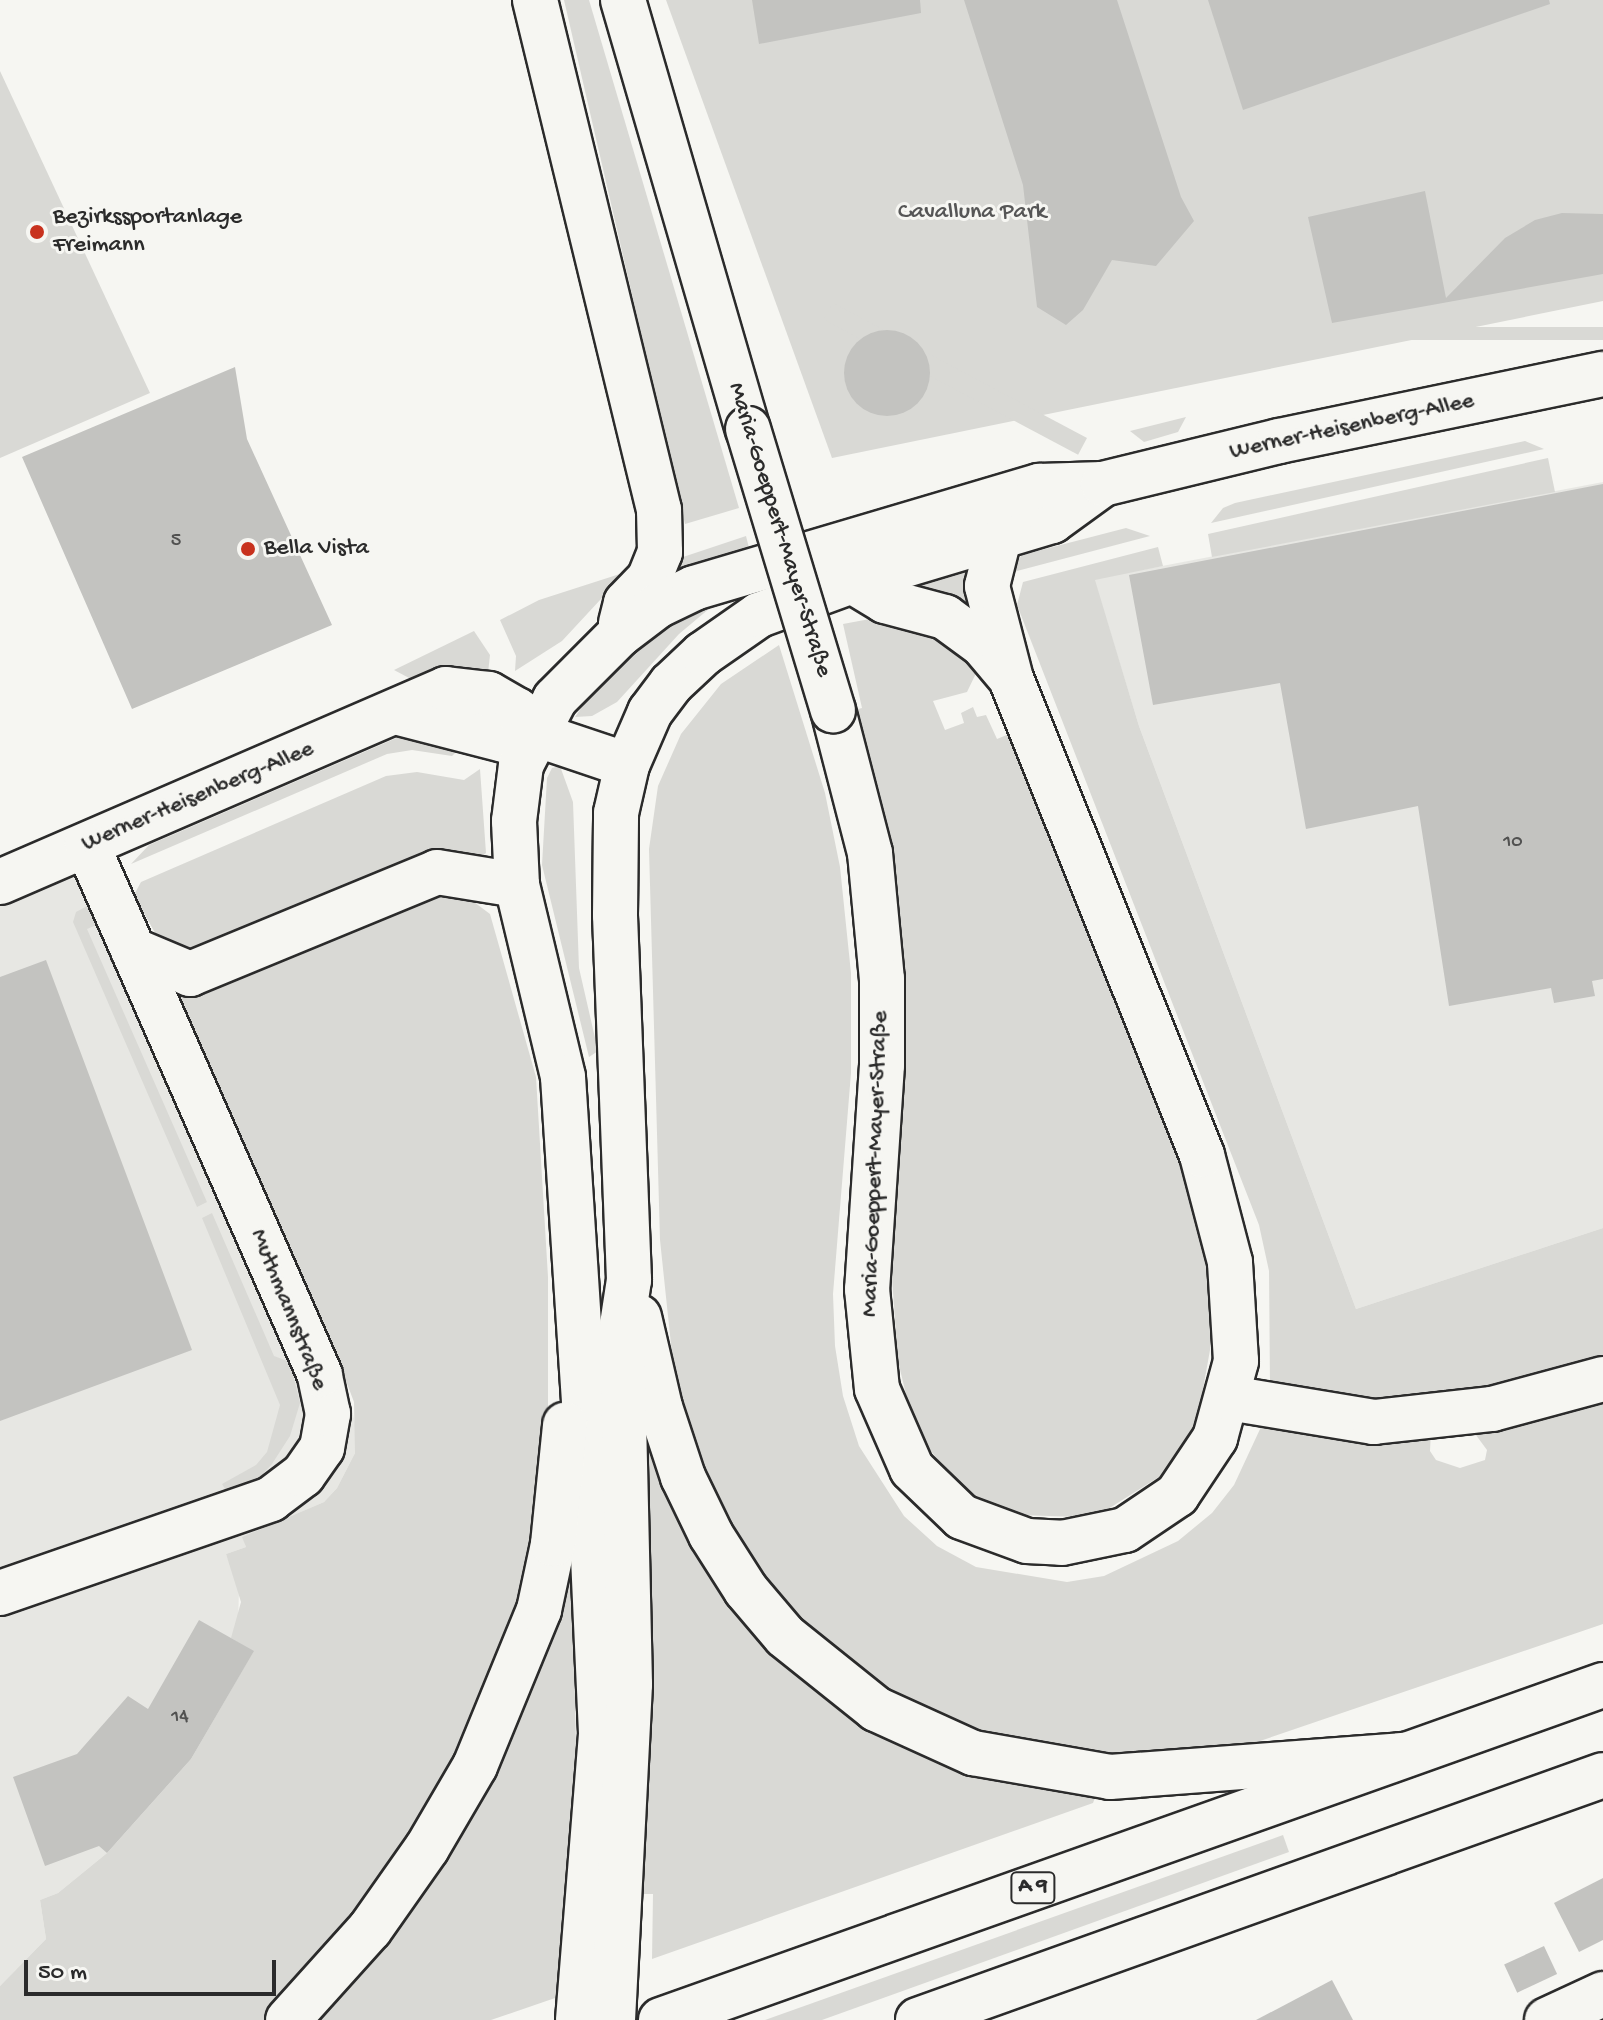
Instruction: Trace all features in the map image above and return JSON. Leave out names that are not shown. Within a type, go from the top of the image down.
[{"type":"main road","points":[[535,0],[659,510],[660,552],[649,579],[626,603],[619,635]]},
{"type":"main road","name":"Maria-Goeppert-Mayer-Straße","points":[[623,0],[833,710],[870,853],[882,979],[882,1065],[869,1224],[871,1345],[877,1389],[912,1469],[962,1517],[994,1533],[1039,1542],[1093,1539],[1153,1515],[1177,1495],[1215,1438],[1229,1398],[1236,1361],[1235,1310],[1220,1214],[1202,1155],[1011,679],[987,586],[999,538]]},
{"type":"main road","name":"Werner-Heisenberg-Allee","points":[[602,1953],[601,1734],[590,1491],[580,1394],[563,1077],[517,885],[516,795],[535,734],[555,699],[619,635],[657,606],[745,569],[1039,486],[1103,484],[1279,441],[1603,374]]},
{"type":"main road","name":"Werner-Heisenberg-Allee","points":[[0,882],[446,689],[489,694],[517,710],[535,734],[627,765],[650,712],[703,654],[759,615],[852,581],[1052,521],[1103,484]]},
{"type":"main road","name":"Maria-Goeppert-Mayer-Straße","points":[[852,581],[885,601],[945,617],[983,645],[1011,679]]},
{"type":"main road","points":[[578,2020],[602,1953],[630,1684],[622,1325],[629,1280],[615,915],[616,813],[627,765]]},
{"type":"main road","name":"Muthmannstraße","points":[[0,1593],[271,1499],[303,1475],[322,1448],[328,1414],[320,1375],[87,845]]},
{"type":"main road","points":[[133,950],[190,974],[437,872],[517,885]]},
{"type":"main road","points":[[629,1280],[665,1421],[711,1535],[746,1590],[785,1636],[876,1709],[973,1753],[1110,1777],[1405,1755]]},
{"type":"main road","points":[[1229,1398],[1374,1422],[1492,1409],[1603,1379]]},
{"type":"main road","points":[[288,2020],[370,1929],[427,1848],[475,1766],[539,1610],[553,1544],[561,1432],[580,1394]]},
{"type":"main road","name":"A 9","points":[[661,2020],[1603,1685]]},
{"type":"main road","points":[[918,2020],[1603,1775]]},
{"type":"main road","points":[[602,1953],[613,2020]]},
{"type":"main road","points":[[1547,2020],[1603,1994]]},
{"type":"shaded area","points":[[1603,482],[1603,1228],[1356,1309],[1139,726],[1094,579]]},
{"type":"shaded area","points":[[87,864],[176,991],[343,1373],[357,1431],[355,1453],[337,1488],[324,1502],[243,1537],[246,1547],[226,1554],[239,1588],[238,1626],[254,1651],[191,1759],[107,1853],[58,1893],[40,1900],[46,1939],[0,1986],[0,902]]},
{"type":"green space","points":[[564,0],[589,0],[739,508],[685,524]]},
{"type":"green space","name":"Cavalluna Park","points":[[666,0],[1603,0],[1603,301],[832,458]]},
{"type":"green space","name":"Bezirkssportanlage Freimann","points":[[0,71],[150,393],[0,458]]},
{"type":"green space","points":[[833,303],[1087,438],[1078,455],[824,320]]},
{"type":"green space","points":[[1222,327],[1603,327],[1603,340],[1222,340]]},
{"type":"green space","points":[[1186,417],[1178,432],[1144,442],[1130,431]]},
{"type":"green space","points":[[1525,441],[1544,449],[1211,523],[1223,508],[1235,503]]},
{"type":"green space","points":[[1548,458],[1555,492],[1212,557],[1208,534]]},
{"type":"green space","points":[[1126,528],[1150,536],[1006,574],[1022,555]]},
{"type":"green space","points":[[746,536],[749,548],[676,578],[671,561]]},
{"type":"green space","points":[[1158,547],[1163,566],[1095,580],[1139,726],[1356,1309],[1603,1228],[1603,1358],[1481,1389],[1410,1399],[1353,1400],[1270,1386],[1269,1271],[1259,1225],[1017,605],[1023,582]]},
{"type":"green space","points":[[971,571],[976,613],[913,588]]},
{"type":"green space","points":[[626,572],[562,641],[515,671],[516,656],[500,620],[539,600]]},
{"type":"green space","points":[[716,603],[679,634],[617,702],[592,716],[575,717],[615,658],[654,627]]},
{"type":"green space","points":[[886,616],[909,619],[981,663],[967,692],[933,701],[945,730],[964,723],[961,713],[973,707],[977,717],[986,715],[997,739],[1014,732],[1165,1107],[1200,1220],[1211,1282],[1212,1339],[1199,1411],[1183,1449],[1162,1475],[1108,1509],[1079,1517],[1019,1515],[986,1505],[958,1484],[930,1450],[909,1407],[898,1361],[851,711],[862,708],[843,624]]},
{"type":"green space","points":[[474,631],[490,655],[488,673],[411,679],[394,670]]},
{"type":"green space","points":[[779,645],[825,793],[840,867],[851,973],[851,1073],[833,1294],[835,1346],[843,1396],[859,1446],[904,1516],[937,1546],[976,1567],[1067,1582],[1104,1576],[1178,1541],[1212,1513],[1234,1485],[1261,1427],[1268,1423],[1431,1430],[1430,1451],[1436,1460],[1460,1468],[1485,1460],[1487,1450],[1467,1423],[1603,1392],[1603,1624],[1260,1741],[1187,1755],[1112,1758],[969,1733],[905,1704],[808,1633],[765,1584],[726,1529],[701,1472],[676,1392],[660,1240],[649,849],[658,786],[681,734],[721,684]]},
{"type":"green space","points":[[408,733],[462,746],[452,756],[412,750],[387,754],[131,864],[149,845]]},
{"type":"green space","points":[[560,766],[573,802],[579,968],[598,1051],[589,1057],[542,865],[547,778],[552,768]]},
{"type":"green space","points":[[480,769],[486,853],[479,859],[196,949],[158,938],[135,893],[141,882],[386,776],[417,772],[464,780]]},
{"type":"green space","points":[[427,892],[466,896],[490,914],[536,1077],[548,1277],[547,1477],[524,1600],[462,1756],[355,1922],[267,2020],[0,2020],[0,1986],[46,1939],[40,1900],[58,1893],[107,1853],[191,1759],[253,1652],[231,1638],[241,1602],[226,1554],[246,1547],[242,1537],[324,1502],[337,1488],[355,1453],[354,1402],[343,1373],[176,991]]},
{"type":"green space","points":[[91,904],[101,923],[87,929],[207,1202],[197,1207],[73,922],[76,912]]},
{"type":"green space","points":[[212,1213],[274,1356],[290,1362],[300,1403],[290,1436],[272,1464],[261,1476],[227,1492],[222,1484],[256,1465],[267,1452],[280,1405],[202,1218]]},
{"type":"green space","points":[[644,1424],[765,1644],[806,1683],[846,1713],[941,1761],[998,1781],[1096,1795],[1093,1803],[652,1959],[653,1894],[639,1894]]},
{"type":"green space","points":[[571,1504],[578,1843],[574,1932],[562,1932],[558,1997],[491,2020],[308,2020],[369,1952]]},
{"type":"green space","points":[[1283,1835],[1289,1852],[822,2020],[765,2020]]},
{"type":"building","points":[[752,0],[920,0],[921,13],[759,44]]},
{"type":"building","points":[[964,0],[1117,0],[1181,197],[1194,221],[1156,266],[1112,260],[1083,310],[1066,325],[1037,307],[1023,185]]},
{"type":"building","points":[[1208,0],[1549,0],[1550,4],[1243,110]]},
{"type":"building","points":[[1425,191],[1446,298],[1505,238],[1535,220],[1562,213],[1603,214],[1603,274],[1332,323],[1308,217]]},
{"type":"building","points":[[887,330],[911,337],[923,349],[930,373],[923,397],[911,409],[887,416],[863,409],[851,397],[844,373],[851,349],[863,337]]},
{"type":"building","points":[[235,367],[247,439],[332,625],[132,709],[22,457]]},
{"type":"building","points":[[1603,484],[1603,979],[1592,981],[1595,996],[1554,1003],[1551,988],[1449,1006],[1418,806],[1306,829],[1280,683],[1153,705],[1129,575]]},
{"type":"building","points":[[46,960],[192,1350],[0,1421],[0,977]]},
{"type":"building","points":[[199,1620],[254,1651],[191,1759],[107,1853],[99,1846],[45,1866],[13,1777],[77,1754],[128,1696],[148,1709]]},
{"type":"building","points":[[1603,1878],[1603,1940],[1579,1952],[1554,1903]]},
{"type":"building","points":[[1544,1946],[1557,1974],[1517,1993],[1504,1965]]},
{"type":"building","points":[[1332,1980],[1353,2020],[1256,2020]]},
{"type":"place","name":"Bezirkssportanlage Freimann","points":[[37,232]]},
{"type":"place","name":"Bella Vista","points":[[248,549]]}]
